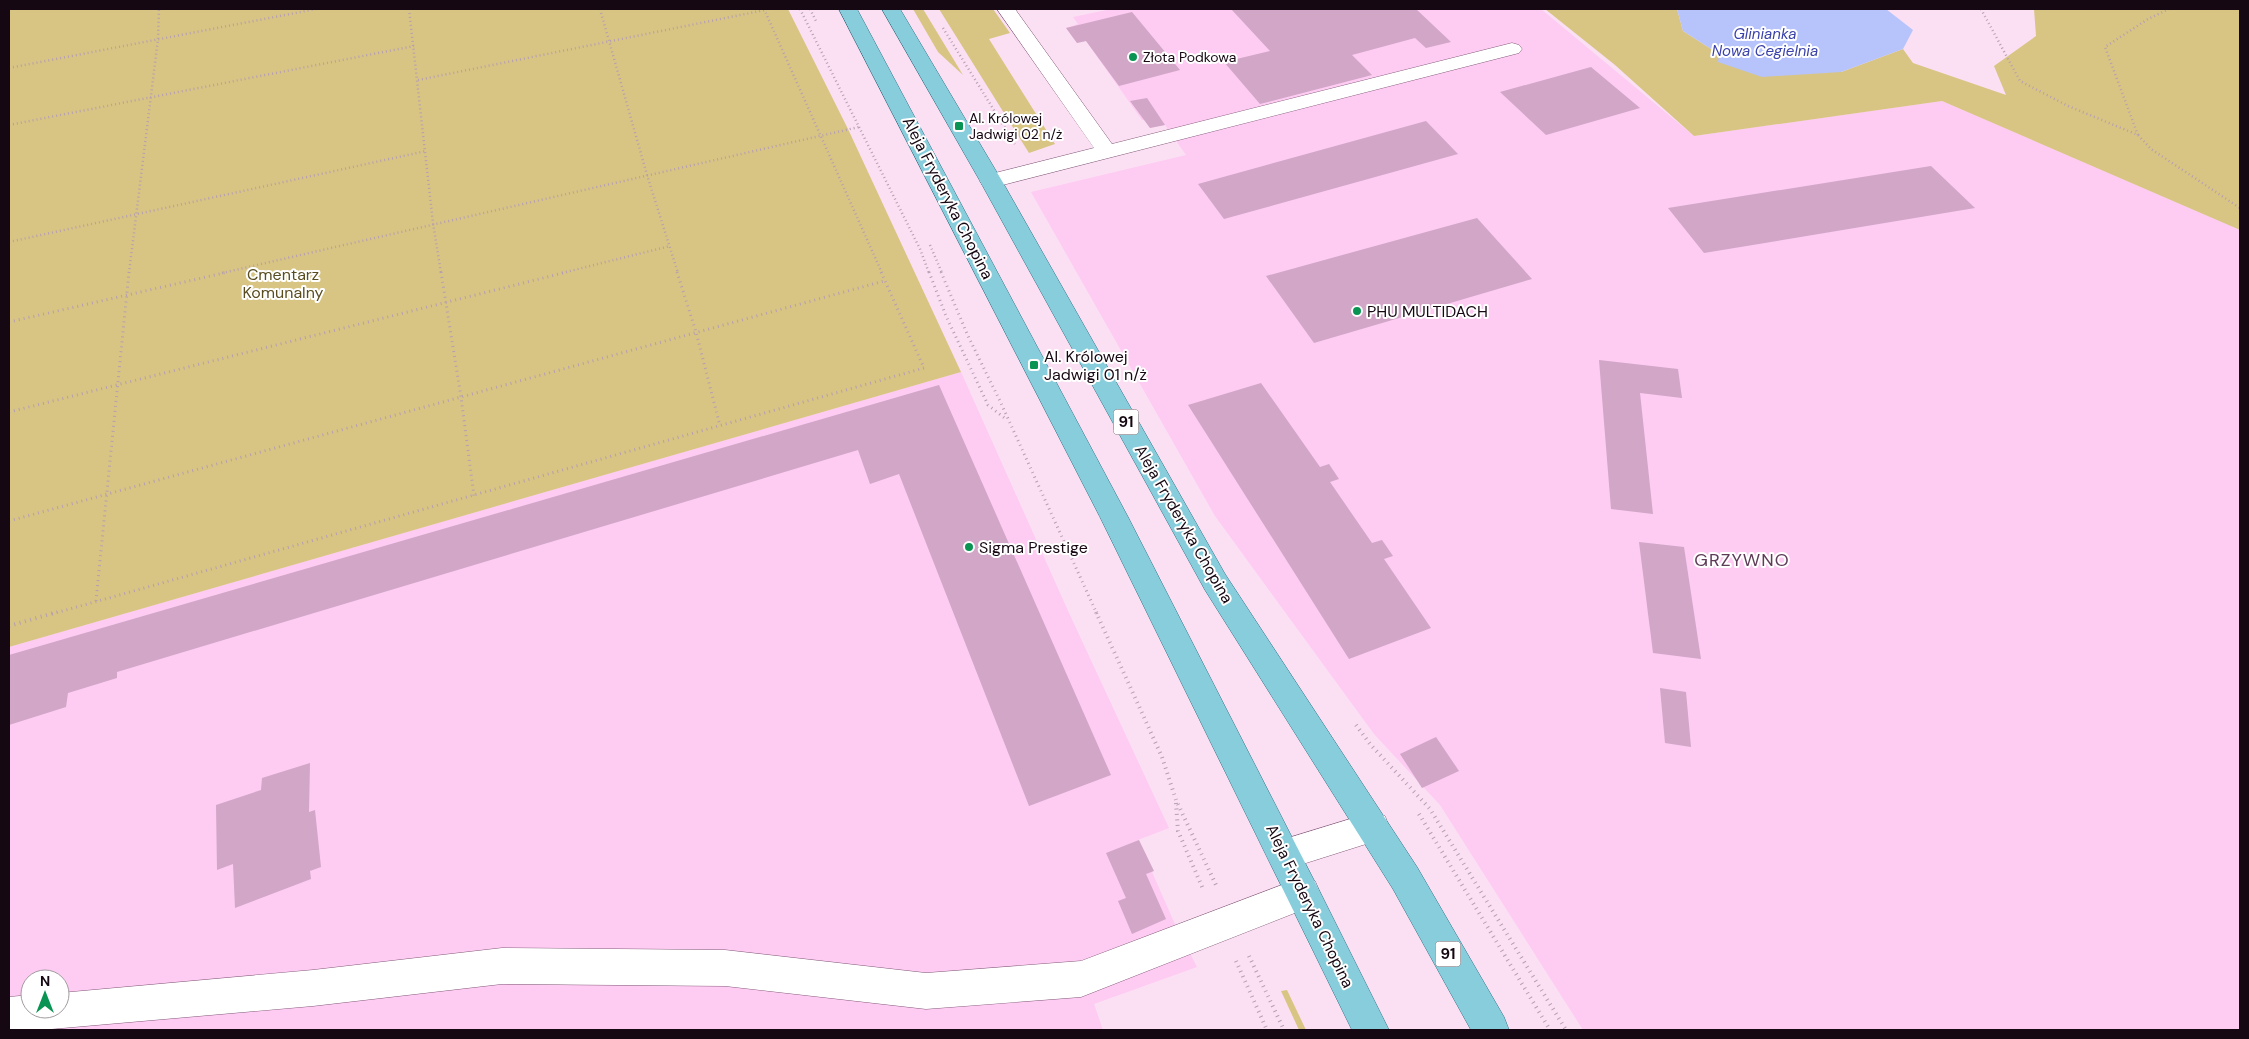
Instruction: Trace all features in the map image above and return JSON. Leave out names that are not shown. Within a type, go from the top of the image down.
[{"type":"main road","name":"Aleja Fryderyka Chopina","points":[[848,9],[926,154],[1284,854],[1371,1030]]},
{"type":"main road","name":"Aleja Fryderyka Chopina","points":[[891,9],[991,181],[1215,582],[1405,878],[1491,1030]]},
{"type":"lane","points":[[1006,9],[1108,151]]},
{"type":"lane","points":[[991,181],[1512,49]]},
{"type":"lane","points":[[1284,854],[1373,827]]},
{"type":"lane","points":[[9,1015],[313,988],[502,966],[725,968],[926,992],[1081,979],[1303,893]]},
{"type":"path","points":[[96,601],[135,215],[158,40],[159,9]]},
{"type":"path","points":[[9,68],[316,9]]},
{"type":"path","points":[[410,9],[433,223],[461,397],[474,496]]},
{"type":"path","points":[[600,9],[647,174],[696,332],[720,426]]},
{"type":"path","points":[[800,9],[920,249],[946,316],[988,405],[1007,420]]},
{"type":"path","points":[[810,9],[819,26]]},
{"type":"path","points":[[1982,9],[2020,81],[2068,106],[2138,135]]},
{"type":"path","points":[[2169,9],[2148,19],[2105,47],[2138,135],[2151,149],[2240,208]]},
{"type":"path","points":[[9,626],[924,368],[765,10],[610,43],[418,80]]},
{"type":"path","points":[[941,25],[1031,171]]},
{"type":"path","points":[[9,125],[414,46]]},
{"type":"path","points":[[9,322],[127,293],[859,127]]},
{"type":"path","points":[[9,242],[426,152]]},
{"type":"path","points":[[926,237],[968,336],[1162,758],[1176,800]]},
{"type":"path","points":[[9,412],[670,246]]},
{"type":"path","points":[[9,521],[884,281]]},
{"type":"path","points":[[1430,809],[1566,1030]]},
{"type":"path","points":[[1419,814],[1550,1030]]},
{"type":"shaded area","points":[[1111,9],[1541,9],[1694,136],[1942,101],[2240,230],[2240,1030],[1583,1030],[1440,805],[1374,734],[1215,516],[1031,192],[1186,155],[1165,125],[1150,128],[1145,120],[1142,120],[1086,41],[1077,43],[1066,28],[1078,24],[1073,17]]},
{"type":"shaded area","points":[[961,372],[1069,613],[1169,828],[1138,840],[1174,922],[1197,967],[1094,1004],[1103,1030],[9,1030],[9,647]]},
{"type":"green space","name":"Cmentarz Komunalny","points":[[9,9],[788,9],[848,129],[961,372],[9,647]]},
{"type":"green space","points":[[913,9],[923,9],[963,75],[938,52]]},
{"type":"green space","points":[[939,9],[993,9],[1010,33],[989,39],[1055,144],[1029,153]]},
{"type":"green space","points":[[1545,9],[1677,9],[1683,31],[1719,54],[1841,72],[1903,49],[1913,63],[2006,95],[1994,66],[2036,36],[2034,9],[2240,9],[2240,230],[1942,101],[1694,136],[1615,65]]},
{"type":"green space","points":[[1287,990],[1306,1030],[1299,1030],[1281,991]]},
{"type":"water","name":"Glinianka Nowa Cegielnia","points":[[1677,9],[1886,9],[1913,30],[1903,49],[1841,72],[1762,77],[1718,62],[1719,54],[1683,31]]},
{"type":"building","points":[[1231,9],[1416,9],[1451,42],[1426,48],[1415,38],[1352,55],[1372,75],[1260,104],[1224,62],[1270,51]]},
{"type":"building","name":"Złota Podkowa","points":[[1132,12],[1180,70],[1119,86],[1086,41],[1077,43],[1066,28]]},
{"type":"building","points":[[1591,67],[1640,108],[1546,135],[1500,92]]},
{"type":"building","points":[[1147,98],[1165,125],[1150,128],[1130,101]]},
{"type":"building","points":[[1426,121],[1458,154],[1224,219],[1198,184]]},
{"type":"building","points":[[1931,166],[1975,208],[1704,253],[1668,208]]},
{"type":"building","name":"PHU MULTIDACH","points":[[1477,218],[1532,279],[1314,343],[1266,276]]},
{"type":"building","points":[[1599,360],[1678,369],[1682,398],[1640,393],[1653,514],[1611,509]]},
{"type":"building","points":[[1261,383],[1320,467],[1329,464],[1339,479],[1330,482],[1372,543],[1382,540],[1393,556],[1384,559],[1431,628],[1349,659],[1188,405]]},
{"type":"building","points":[[939,385],[1111,775],[1029,806],[899,474],[870,484],[858,450],[117,672],[117,678],[68,693],[66,707],[9,725],[9,655]]},
{"type":"building","points":[[1639,542],[1684,547],[1701,659],[1653,653]]},
{"type":"building","points":[[1660,688],[1686,692],[1691,747],[1665,743]]},
{"type":"building","points":[[1436,737],[1459,771],[1422,788],[1400,754]]},
{"type":"building","points":[[310,763],[309,812],[315,810],[321,867],[310,871],[311,879],[235,908],[233,864],[217,870],[216,805],[261,790],[262,778]]},
{"type":"building","points":[[1139,840],[1154,871],[1146,874],[1166,919],[1132,934],[1118,901],[1126,898],[1106,853]]},
{"type":"place","name":"Złota Podkowa","points":[[1133,57]]},
{"type":"place","name":"Al. Królowej Jadwigi 02 n/ż","points":[[959,126]]},
{"type":"place","name":"PHU MULTIDACH","points":[[1357,311]]},
{"type":"place","name":"Al. Królowej Jadwigi 01 n/ż","points":[[1034,365]]},
{"type":"place","name":"Sigma Prestige","points":[[969,547]]},
{"type":"district","name":"GRZYWNO","points":[[1742,560]]}]
